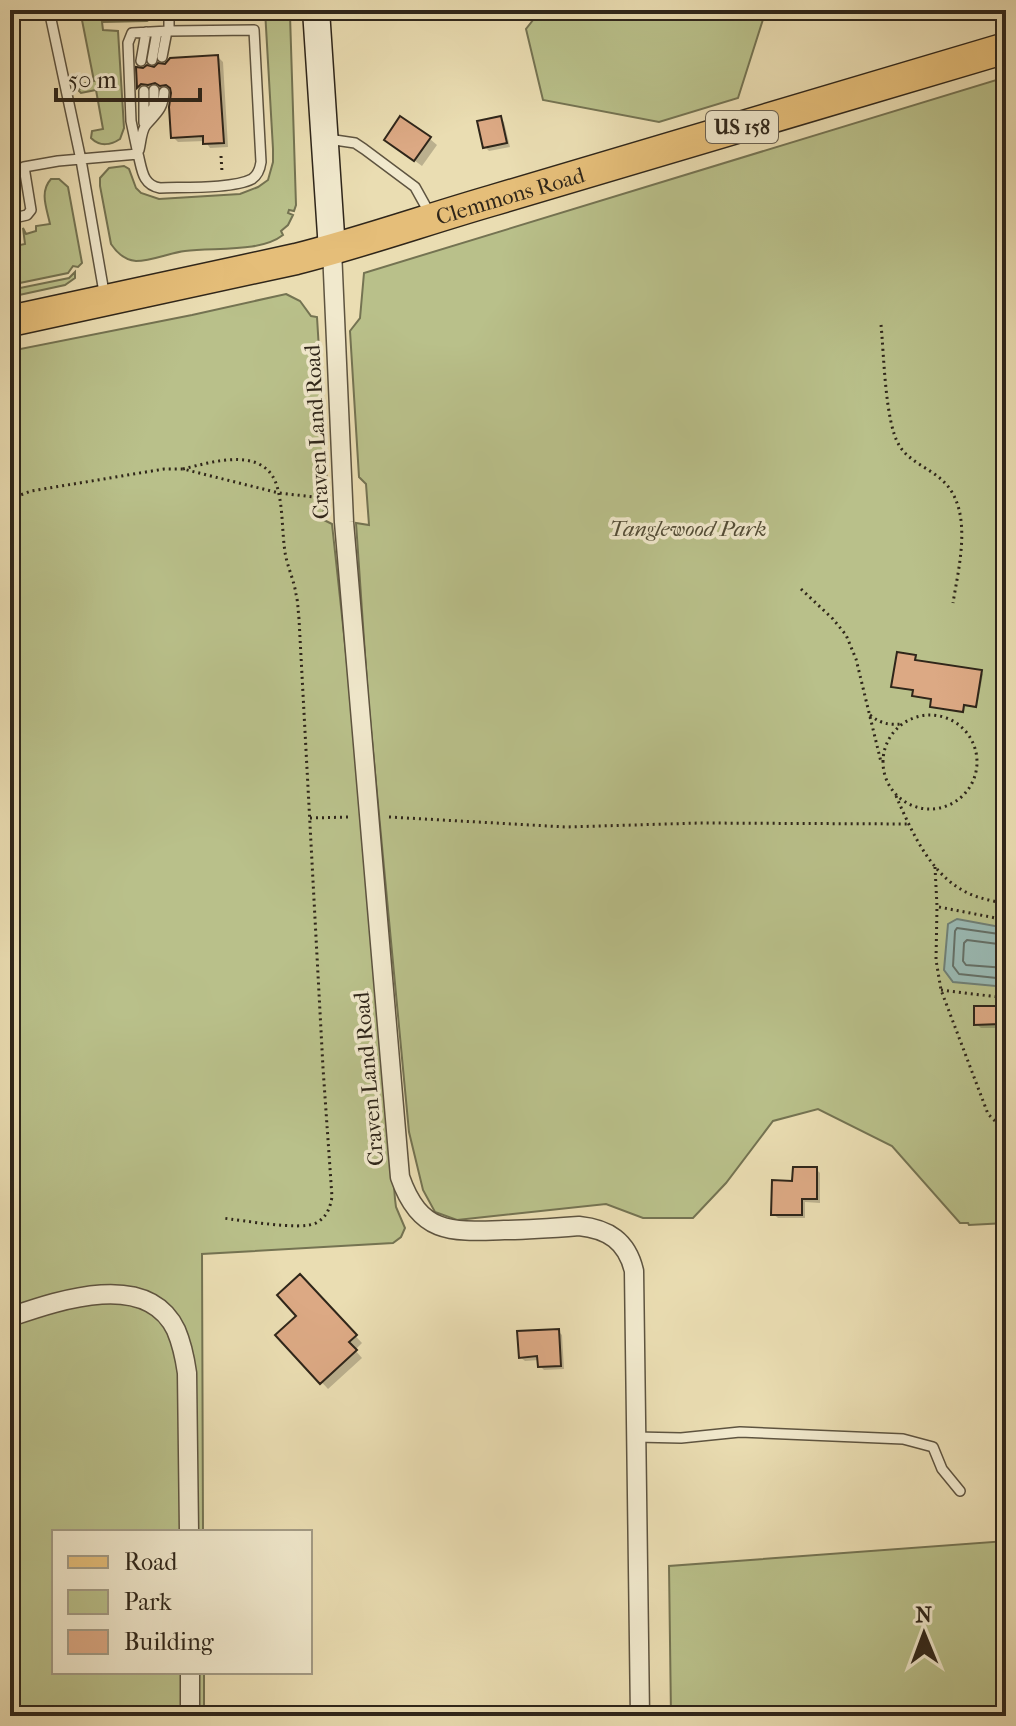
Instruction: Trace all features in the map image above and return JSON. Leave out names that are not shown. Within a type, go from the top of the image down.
[{"type":"main road","points":[[316,10],[332,250]]},
{"type":"main road","name":"Clemmons Road","points":[[10,321],[332,250],[1006,48]]},
{"type":"street","name":"Craven Land Road","points":[[332,250],[343,499],[400,1177],[406,1194],[416,1208],[429,1220],[453,1230],[595,1228],[611,1235],[624,1247],[632,1262],[640,1716]]},
{"type":"street","points":[[10,1317],[69,1299],[100,1294],[127,1295],[163,1312],[175,1328],[187,1373],[189,1530]]},
{"type":"street","points":[[190,1674],[190,1716]]},
{"type":"lane","points":[[49,10],[81,160],[105,301]]},
{"type":"lane","points":[[146,32],[152,59],[169,10]]},
{"type":"lane","points":[[254,30],[261,162],[260,170],[253,178],[231,184],[160,188],[145,180],[131,121],[128,43],[132,33],[164,31],[254,30]]},
{"type":"lane","points":[[138,154],[144,127],[154,91],[163,104],[153,120],[144,127]]},
{"type":"lane","points":[[324,139],[355,143],[364,149],[415,187],[432,218]]},
{"type":"lane","points":[[10,219],[27,215],[31,210],[24,167],[138,154]]},
{"type":"lane","points":[[636,1437],[681,1438],[740,1432],[903,1439],[933,1447],[942,1469],[960,1491]]},
{"type":"path","points":[[881,325],[892,428],[900,447],[943,481],[955,497],[961,517],[962,533],[953,603]]},
{"type":"path","points":[[10,499],[31,491],[237,459],[251,461],[271,472],[279,493],[285,553],[296,592],[299,619],[332,1197],[329,1212],[315,1224],[293,1226],[222,1218]]},
{"type":"path","points":[[183,469],[279,493],[343,499]]},
{"type":"path","points":[[801,589],[846,635],[856,659],[888,783],[935,867],[951,883],[971,895],[1006,904]]},
{"type":"path","points":[[870,715],[888,725],[903,724]]},
{"type":"path","points":[[884,772],[888,740],[912,718],[945,718],[955,722],[971,739],[976,750],[976,773],[972,784],[956,801],[935,809],[924,809],[913,806],[894,793]]},
{"type":"path","points":[[310,818],[368,816],[566,827],[700,823],[909,824]]},
{"type":"path","points":[[935,867],[936,960],[941,990],[988,1114],[1006,1132]]},
{"type":"path","points":[[10,877],[17,934],[16,985]]},
{"type":"path","points":[[937,906],[1006,920]]},
{"type":"path","points":[[941,990],[1006,998]]},
{"type":"green space","points":[[80,10],[156,10],[155,16],[147,21],[102,22],[103,30],[118,31],[124,128],[120,139],[109,144],[98,143],[91,138],[92,131],[103,129],[96,90],[79,91],[81,84],[94,81]]},
{"type":"green space","points":[[265,10],[289,10],[290,15],[296,205],[294,211],[289,210],[288,213],[293,215],[281,231],[283,235],[250,247],[185,251],[142,261],[124,258],[111,244],[100,186],[100,178],[109,168],[124,166],[129,169],[141,193],[159,199],[240,194],[268,180],[273,149]]},
{"type":"green space","points":[[541,10],[766,10],[738,98],[659,122],[543,100],[526,29]]},
{"type":"green space","name":"Tanglewood Park","points":[[1006,77],[1006,1223],[960,1223],[892,1146],[818,1109],[773,1121],[726,1183],[693,1218],[643,1218],[606,1204],[457,1220],[435,1212],[423,1190],[409,1132],[368,698],[356,523],[369,525],[366,484],[359,477],[350,331],[360,318],[364,273]]},
{"type":"green space","points":[[51,179],[59,179],[68,187],[82,263],[78,267],[73,266],[68,273],[10,285],[10,247],[25,244],[23,228],[26,234],[36,231],[36,226],[50,224],[45,189]]},
{"type":"green space","points":[[75,272],[75,278],[65,285],[10,297],[10,290],[69,278]]},
{"type":"green space","points":[[286,294],[300,301],[311,316],[317,317],[327,482],[322,483],[324,520],[332,524],[382,1030],[395,1199],[405,1228],[401,1237],[393,1243],[202,1254],[203,1530],[52,1530],[52,1674],[204,1674],[204,1716],[10,1716],[10,351]]},
{"type":"green space","points":[[1006,1541],[1006,1716],[671,1716],[669,1566]]},
{"type":"water","points":[[957,919],[1006,928],[1006,987],[953,982],[944,970],[948,924]]},
{"type":"building","points":[[218,55],[224,143],[203,144],[203,136],[171,138],[170,88],[155,83],[141,84],[137,88],[136,67],[154,67],[158,63],[165,64],[170,58]]},
{"type":"building","points":[[400,116],[431,137],[414,161],[384,140]]},
{"type":"building","points":[[501,116],[507,143],[483,148],[477,121]]},
{"type":"building","points":[[897,652],[916,655],[915,660],[982,670],[976,707],[964,705],[963,712],[930,707],[931,699],[912,696],[913,690],[891,687]]},
{"type":"building","points":[[974,1006],[999,1006],[1000,1024],[974,1025]]},
{"type":"building","points":[[793,1167],[817,1167],[817,1199],[802,1199],[802,1215],[771,1215],[772,1180],[792,1181]]},
{"type":"building","points":[[300,1274],[357,1335],[349,1342],[357,1350],[320,1384],[275,1335],[296,1316],[277,1295]]},
{"type":"building","points":[[559,1329],[561,1366],[538,1367],[537,1356],[519,1358],[517,1331]]}]
